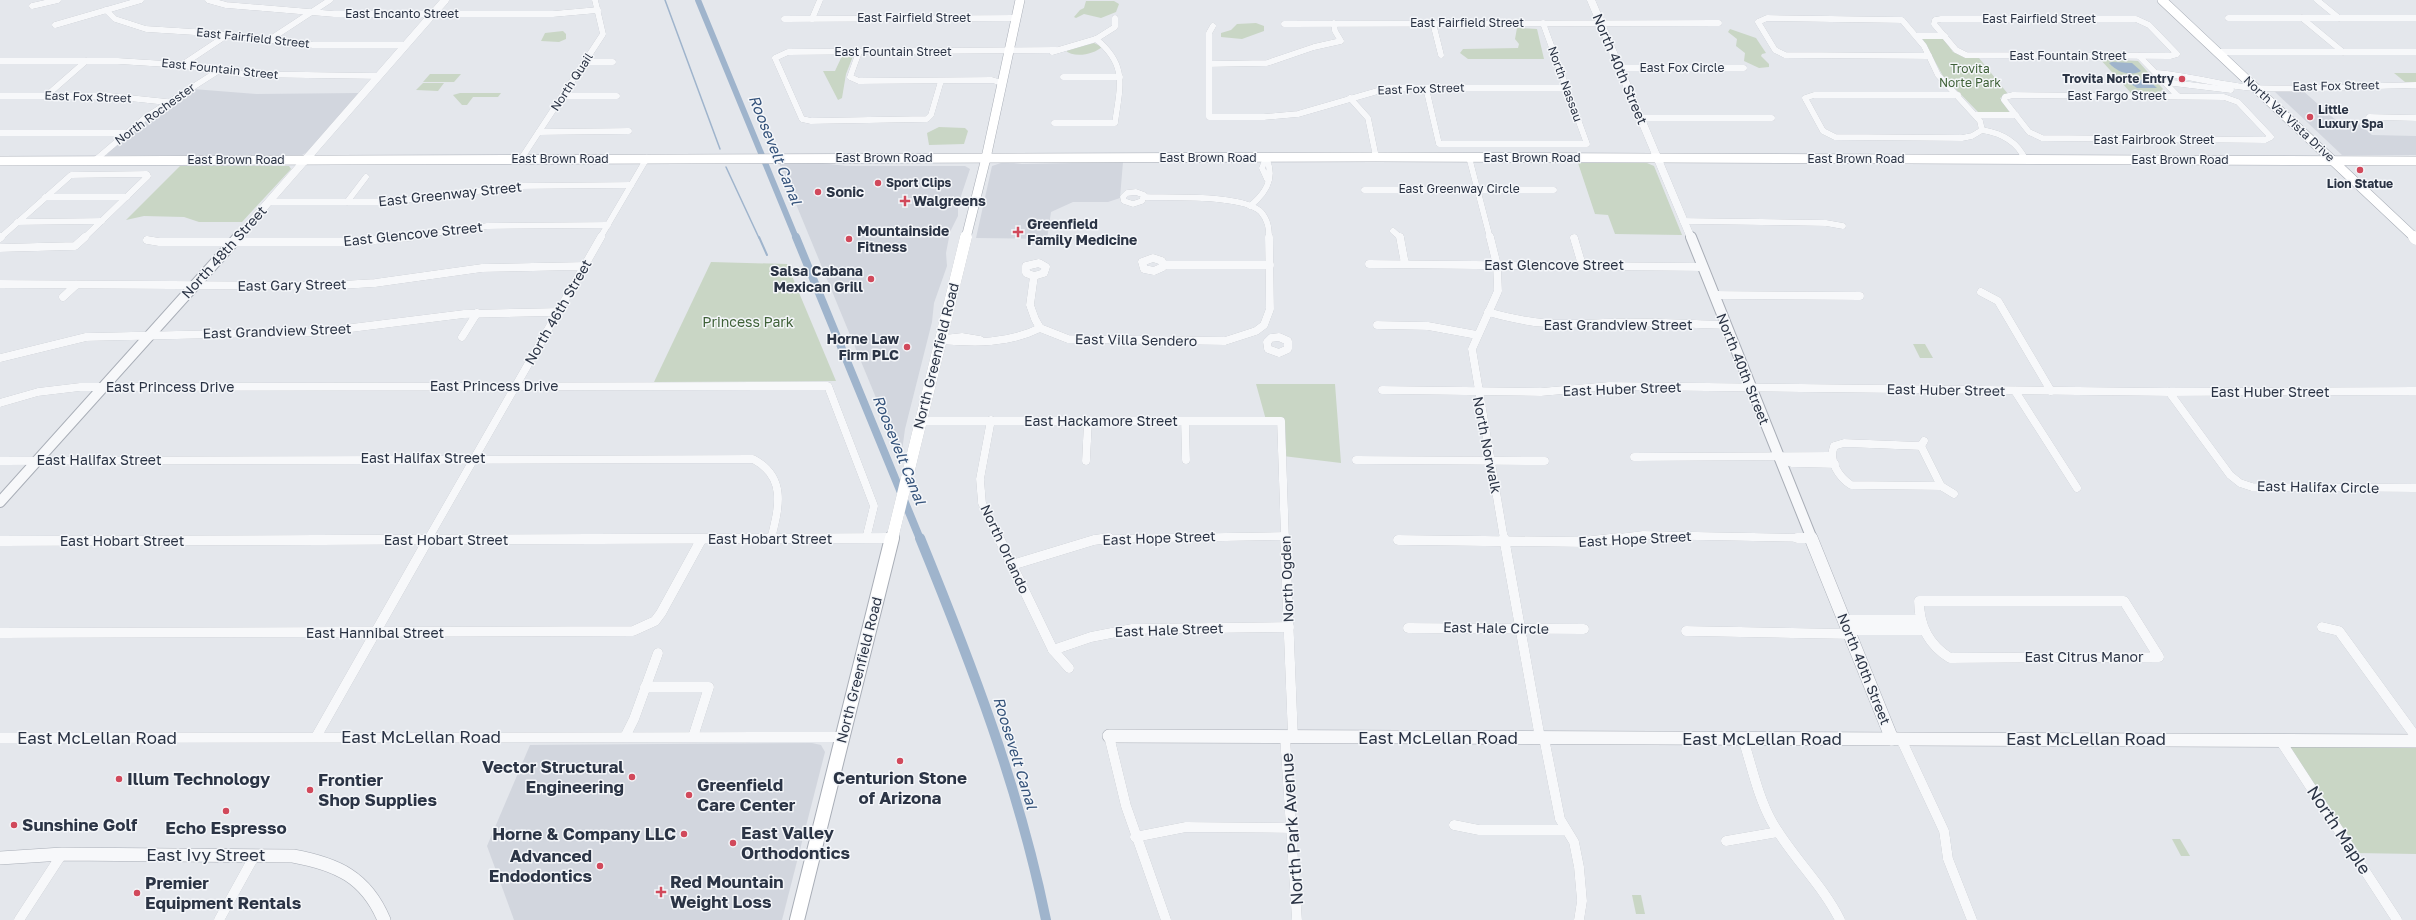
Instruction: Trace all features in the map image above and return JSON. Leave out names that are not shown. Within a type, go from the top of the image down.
[{"type":"main road","name":"North Greenfield Road","points":[[797,920],[986,158],[1020,0]]},
{"type":"main road","name":"North Val Vista Drive","points":[[2162,0],[2416,239]]},
{"type":"main road","name":"East Brown Road","points":[[0,161],[1376,157],[2416,161]]},
{"type":"street","points":[[32,6],[58,0]]},
{"type":"street","points":[[55,25],[141,0]]},
{"type":"street","name":"East Encanto Street","points":[[208,0],[226,5],[313,13],[553,14],[598,10]]},
{"type":"street","points":[[269,40],[313,13],[330,0]]},
{"type":"street","name":"North 48th Street","points":[[0,502],[307,160],[445,0]]},
{"type":"street","name":"North Quail","points":[[521,159],[603,34],[603,28],[595,0]]},
{"type":"street","points":[[812,19],[820,0]]},
{"type":"street","name":"North 40th Street","points":[[1591,0],[1597,23],[1620,68],[1659,158],[1847,628],[1896,739]]},
{"type":"street","points":[[2317,0],[2339,18]]},
{"type":"street","name":"East Fairfield Street","points":[[106,10],[115,19],[146,29],[227,35],[313,45],[406,45]]},
{"type":"street","name":"East Fairfield Street","points":[[784,19],[1016,18]]},
{"type":"street","points":[[1054,122],[1115,123],[1120,77],[1119,65],[1112,53],[1096,40],[1115,27],[1115,18]]},
{"type":"street","points":[[1929,56],[1789,55],[1779,52],[1766,36],[1759,23],[1759,20],[1767,18],[1902,20],[1917,36],[1929,56],[1938,75],[1976,115],[1982,125],[1982,130]]},
{"type":"street","points":[[2228,18],[2416,18]]},
{"type":"street","points":[[2302,18],[2343,52]]},
{"type":"street","name":"East Fairfield Street","points":[[1944,36],[1934,24],[1935,20],[2110,19],[2142,21],[2149,25],[2176,51],[2176,54]]},
{"type":"street","points":[[1213,26],[1209,33],[1209,64],[1267,63],[1314,47],[1341,41],[1335,31],[1334,23]]},
{"type":"street","points":[[1433,23],[1441,55]]},
{"type":"street","name":"North Nassau","points":[[1426,88],[1439,144],[1588,144],[1543,23]]},
{"type":"street","name":"East Fairfield Street","points":[[1284,24],[1718,23]]},
{"type":"street","points":[[182,65],[227,35]]},
{"type":"street","points":[[1917,36],[1944,36]]},
{"type":"street","name":"East Fountain Street","points":[[1944,36],[1961,53],[1972,56],[2139,56],[2176,54]]},
{"type":"street","name":"East Fountain Street","points":[[941,81],[930,117],[922,120],[808,120],[802,119],[775,61],[778,56],[788,52],[1041,52],[1056,50],[1096,40]]},
{"type":"street","points":[[859,52],[850,77],[855,80],[941,81],[946,84],[958,82],[1002,82]]},
{"type":"street","points":[[2217,52],[2416,52]]},
{"type":"street","points":[[2139,56],[2178,96]]},
{"type":"street","name":"East Fountain Street","points":[[1,61],[86,61],[182,65],[281,76],[378,76]]},
{"type":"street","points":[[46,96],[86,61]]},
{"type":"street","points":[[585,62],[613,62]]},
{"type":"street","name":"East Fox Street","points":[[1209,64],[1209,117],[1254,117],[1298,114],[1366,92],[1388,88],[1566,88]]},
{"type":"street","name":"East Fox Circle","points":[[1620,68],[1744,68]]},
{"type":"street","name":"North Rochester","points":[[94,161],[125,133],[167,102],[218,70]]},
{"type":"street","name":"East Fox Street","points":[[2156,73],[2174,74],[2217,84],[2255,88],[2416,85]]},
{"type":"street","points":[[1063,77],[1120,77]]},
{"type":"street","points":[[2194,86],[2195,79]]},
{"type":"street","name":"East Fox Street","points":[[2165,82],[2219,90],[2247,90],[2255,88]]},
{"type":"street","points":[[1958,95],[1806,96],[1805,100],[1828,135],[1838,138],[1962,138],[1972,136],[1982,130]]},
{"type":"street","name":"East Fargo Street","points":[[2016,115],[2004,100],[2005,97],[2013,95],[2178,96],[2230,98],[2238,102],[2270,134],[2270,138]]},
{"type":"street","points":[[0,96],[9,96]]},
{"type":"street","points":[[0,103],[9,96]]},
{"type":"street","name":"East Fox Street","points":[[9,96],[110,96],[167,102]]},
{"type":"street","points":[[562,96],[617,96]]},
{"type":"street","points":[[1350,98],[1366,111],[1372,126],[1371,135],[1376,157]]},
{"type":"street","points":[[1976,115],[2016,115]]},
{"type":"street","name":"East Fairbrook Street","points":[[2016,115],[2029,132],[2037,137],[2048,139],[2265,140],[2270,138]]},
{"type":"street","points":[[2369,117],[2416,118]]},
{"type":"street","points":[[1642,118],[1772,118]]},
{"type":"street","points":[[1982,130],[2002,138],[2025,159]]},
{"type":"street","points":[[539,132],[629,131]]},
{"type":"street","points":[[0,133],[125,133]]},
{"type":"street","name":"North 46th Street","points":[[316,737],[583,266],[647,158]]},
{"type":"street","points":[[1250,206],[1264,194],[1267,179],[1263,174],[1262,164],[1266,158]]},
{"type":"street","name":"North Norwalk","points":[[1469,158],[1497,265],[1498,291],[1472,348],[1476,390],[1506,541],[1542,738],[1560,819],[1565,830],[1574,842],[1579,867],[1582,902],[1579,920]]},
{"type":"street","points":[[115,173],[125,160]]},
{"type":"street","points":[[108,173],[125,160]]},
{"type":"street","points":[[0,238],[45,197],[72,175],[115,173],[147,174],[148,176],[75,246],[0,248]]},
{"type":"street","points":[[347,202],[366,177]]},
{"type":"street","name":"East Greenway Street","points":[[269,202],[347,202],[417,199],[520,186],[632,185]]},
{"type":"street","name":"East Greenway Circle","points":[[1364,190],[1554,190]]},
{"type":"street","points":[[45,197],[127,197]]},
{"type":"street","points":[[1144,197],[1212,198],[1230,200],[1250,206],[1261,212],[1269,226],[1270,309],[1264,325],[1256,331],[1269,340]]},
{"type":"street","points":[[17,222],[102,221]]},
{"type":"street","points":[[1683,221],[1826,223],[1843,226]]},
{"type":"street","name":"East Glencove Street","points":[[147,240],[233,242],[369,241],[487,226],[608,225]]},
{"type":"street","points":[[1393,231],[1401,238],[1405,264]]},
{"type":"street","points":[[1574,238],[1582,265]]},
{"type":"street","name":"East Glencove Street","points":[[1369,264],[1702,267]]},
{"type":"street","points":[[1164,265],[1270,265]]},
{"type":"street","name":"East Gary Street","points":[[0,284],[324,286],[375,283],[482,268],[583,266]]},
{"type":"street","points":[[940,340],[967,343],[981,340],[1013,339],[1026,336],[1040,328],[1031,311],[1030,305],[1034,276]]},
{"type":"street","points":[[64,297],[76,285]]},
{"type":"street","points":[[1981,292],[1998,301],[2051,391]]},
{"type":"street","points":[[1714,296],[1860,296]]},
{"type":"street","name":"East Grandview Street","points":[[0,358],[38,347],[86,337],[151,334],[319,332],[477,313],[557,312]]},
{"type":"street","name":"East Grandview Street","points":[[1488,312],[1541,326],[1584,326],[1603,323],[1726,325]]},
{"type":"street","points":[[462,337],[477,313]]},
{"type":"street","points":[[1377,325],[1428,326],[1477,335]]},
{"type":"street","name":"East Villa Sendero","points":[[1040,328],[1057,336],[1081,340],[1225,341],[1256,331]]},
{"type":"street","name":"East Princess Drive","points":[[0,402],[60,389],[103,387],[828,386],[874,506],[866,539]]},
{"type":"street","name":"East Huber Street","points":[[1382,390],[1542,392],[1587,387],[1751,387],[2168,392],[2416,392]]},
{"type":"street","points":[[2015,390],[2077,488]]},
{"type":"street","name":"East Halifax Circle","points":[[2168,392],[2230,475],[2240,483],[2252,487],[2416,488]]},
{"type":"street","name":"North Orlando","points":[[991,420],[980,479],[980,495],[984,508],[1053,650],[1069,668]]},
{"type":"street","name":"East Hackamore Street","points":[[921,421],[1281,421]]},
{"type":"street","points":[[1086,461],[1088,421]]},
{"type":"street","points":[[1184,421],[1186,460]]},
{"type":"street","name":"North Ogden","points":[[1281,421],[1289,627],[1289,738]]},
{"type":"street","points":[[1941,486],[1922,444],[1844,443],[1834,446],[1832,456],[1844,481],[1856,486],[1941,486],[1954,494]]},
{"type":"street","points":[[1813,455],[1817,464]]},
{"type":"street","points":[[1634,457],[1778,458],[1813,455],[1832,456]]},
{"type":"street","name":"East Halifax Street","points":[[0,461],[475,458],[753,459],[765,463],[770,469],[779,495],[779,505],[771,539]]},
{"type":"street","points":[[1778,458],[1792,463],[1835,464]]},
{"type":"street","points":[[1356,460],[1545,461]]},
{"type":"street","name":"East Hope Street","points":[[1398,540],[1582,542],[1643,535],[1811,538]]},
{"type":"street","name":"East Hope Street","points":[[1012,565],[1094,540],[1114,537],[1285,536]]},
{"type":"street","name":"East Hobart Street","points":[[0,541],[701,540],[892,538]]},
{"type":"street","name":"East Hannibal Street","points":[[0,633],[633,631],[655,621],[661,614],[701,540]]},
{"type":"street","name":"East Citrus Manor","points":[[1919,600],[2124,601],[2159,657],[1950,658],[1938,652],[1923,630],[1921,620],[1919,600]]},
{"type":"street","points":[[1847,628],[1921,620]]},
{"type":"street","name":"East Hale Street","points":[[1053,650],[1091,637],[1132,629],[1289,627]]},
{"type":"street","points":[[2322,627],[2339,631],[2416,737]]},
{"type":"street","name":"East Hale Circle","points":[[1408,628],[1584,629]]},
{"type":"street","points":[[1686,631],[1847,628],[1923,630]]},
{"type":"street","points":[[625,737],[658,653]]},
{"type":"street","points":[[645,688],[709,687],[693,737]]},
{"type":"street","points":[[1109,736],[1115,773],[1135,837],[1166,920]]},
{"type":"street","name":"East McLellan Road","points":[[1109,736],[1289,738],[2416,741]]},
{"type":"street","name":"East McLellan Road","points":[[0,738],[842,737]]},
{"type":"street","name":"North Park Avenue","points":[[1289,738],[1297,920]]},
{"type":"street","points":[[1742,739],[1766,808],[1778,832],[1831,900],[1840,920]]},
{"type":"street","points":[[1896,739],[1944,831],[1948,859],[1972,920]]},
{"type":"street","name":"North Maple","points":[[2280,740],[2397,920]]},
{"type":"street","points":[[1454,825],[1478,830],[1565,830]]},
{"type":"street","points":[[1135,837],[1186,827],[1292,828]]},
{"type":"street","points":[[1726,841],[1778,832]]},
{"type":"street","points":[[19,920],[62,854]]},
{"type":"street","name":"East Ivy Street","points":[[0,858],[62,854],[255,855],[293,856],[316,859],[335,866],[356,878],[370,893],[384,920]]},
{"type":"street","points":[[219,920],[255,855]]},
{"type":"shaded area","points":[[193,89],[256,94],[359,93],[309,151],[302,155],[107,155],[108,152],[155,114]]},
{"type":"shaded area","points":[[2301,89],[2339,123],[2358,123],[2372,135],[2416,136],[2416,155],[2342,155],[2273,90]]},
{"type":"shaded area","points":[[1004,162],[1022,164],[1123,162],[1120,198],[1108,202],[1073,202],[1051,212],[1047,239],[976,238],[992,166]]},
{"type":"shaded area","points":[[779,163],[822,163],[846,166],[965,166],[970,169],[958,205],[958,216],[950,232],[946,253],[947,266],[934,303],[932,322],[905,429],[902,451],[898,451]]},
{"type":"shaded area","points":[[812,743],[821,745],[825,752],[782,920],[514,920],[487,846],[530,745]]},
{"type":"green space","points":[[1086,1],[1114,1],[1119,4],[1116,12],[1101,18],[1084,14],[1076,18],[1074,17],[1084,8]]},
{"type":"green space","points":[[1256,23],[1264,26],[1264,31],[1242,39],[1221,37],[1221,33],[1231,30],[1237,24]]},
{"type":"green space","points":[[1517,28],[1537,29],[1544,59],[1468,59],[1460,53],[1463,49],[1518,48],[1519,44],[1515,39]]},
{"type":"green space","points":[[1730,29],[1756,38],[1766,53],[1762,54],[1761,56],[1769,64],[1769,67],[1759,68],[1744,61],[1745,53],[1736,46],[1737,39],[1728,32]]},
{"type":"green space","points":[[563,31],[566,34],[566,39],[559,42],[541,41],[545,33]]},
{"type":"green space","name":"Trovita Norte Park","points":[[1922,38],[1943,38],[1953,52],[1979,58],[2008,94],[2000,98],[2010,113],[1979,113],[1943,76]]},
{"type":"green space","points":[[1094,43],[1102,47],[1094,52],[1079,55],[1069,53],[1065,50]]},
{"type":"green space","points":[[842,56],[853,56],[846,74],[842,98],[838,100],[823,71],[835,71]]},
{"type":"green space","points":[[2100,59],[2138,61],[2163,89],[2159,93],[2131,93]]},
{"type":"green space","points":[[2394,73],[2416,73],[2416,82],[2405,82]]},
{"type":"green space","points":[[430,74],[461,74],[454,82],[423,82]]},
{"type":"green space","points":[[423,83],[444,83],[438,91],[416,90]]},
{"type":"green space","points":[[460,93],[501,93],[498,97],[473,97],[467,105],[462,105],[453,95]]},
{"type":"green space","points":[[939,127],[965,128],[968,131],[964,144],[929,145],[927,133]]},
{"type":"green space","points":[[1578,163],[1647,163],[1654,166],[1682,235],[1615,234],[1608,215],[1595,214]]},
{"type":"green space","points":[[180,166],[289,166],[291,169],[242,222],[199,222],[184,217],[144,216],[126,220]]},
{"type":"green space","name":"Princess Park","points":[[711,262],[787,264],[836,381],[654,382]]},
{"type":"green space","points":[[1913,344],[1925,344],[1933,358],[1920,358]]},
{"type":"green space","points":[[1256,384],[1335,384],[1341,463],[1283,456],[1281,421],[1266,420]]},
{"type":"green space","points":[[2280,740],[2416,741],[2416,854],[2354,853]]},
{"type":"green space","points":[[2172,839],[2180,839],[2190,856],[2181,856]]},
{"type":"green space","points":[[1632,895],[1641,895],[1645,914],[1636,914]]},
{"type":"water","points":[[2109,63],[2132,63],[2141,71],[2132,74],[2124,73]]},
{"type":"water","points":[[2130,79],[2148,80],[2157,88],[2137,88],[2128,82]]},
{"type":"waterway","points":[[665,0],[720,149]]},
{"type":"waterway","name":"Roosevelt Canal","points":[[698,0],[796,238]]},
{"type":"waterway","points":[[726,167],[759,238]]},
{"type":"waterway","points":[[759,237],[767,255]]},
{"type":"waterway","name":"Roosevelt Canal","points":[[796,237],[920,539]]},
{"type":"waterway","name":"Roosevelt Canal","points":[[920,538],[975,679],[1008,774],[1035,871],[1046,920]]},
{"type":"place","name":"Trovita Norte Entry","points":[[2182,79]]},
{"type":"place","name":"Little Luxury Spa","points":[[2310,117]]},
{"type":"place","name":"Lion Statue","points":[[2360,170]]},
{"type":"place","name":"Sport Clips","points":[[878,183]]},
{"type":"place","name":"Sonic","points":[[818,192]]},
{"type":"place","name":"Walgreens","points":[[905,201]]},
{"type":"place","name":"Greenfield Family Medicine","points":[[1018,232]]},
{"type":"place","name":"Mountainside Fitness","points":[[849,239]]},
{"type":"place","name":"Salsa Cabana Mexican Grill","points":[[871,279]]},
{"type":"place","name":"Horne Law Firm PLC","points":[[907,347]]},
{"type":"place","name":"Centurion Stone of Arizona","points":[[900,761]]},
{"type":"place","name":"Vector Structural Engineering","points":[[632,777]]},
{"type":"place","name":"Illum Technology","points":[[119,779]]},
{"type":"place","name":"Frontier Shop Supplies","points":[[310,790]]},
{"type":"place","name":"Greenfield Care Center","points":[[689,795]]},
{"type":"place","name":"Echo Espresso","points":[[226,811]]},
{"type":"place","name":"Sunshine Golf","points":[[14,825]]},
{"type":"place","name":"Horne & Company LLC","points":[[684,834]]},
{"type":"place","name":"East Valley Orthodontics","points":[[733,843]]},
{"type":"place","name":"Advanced Endodontics","points":[[600,866]]},
{"type":"place","name":"Red Mountain Weight Loss","points":[[661,892]]},
{"type":"place","name":"Premier Equipment Rentals","points":[[137,893]]}]
